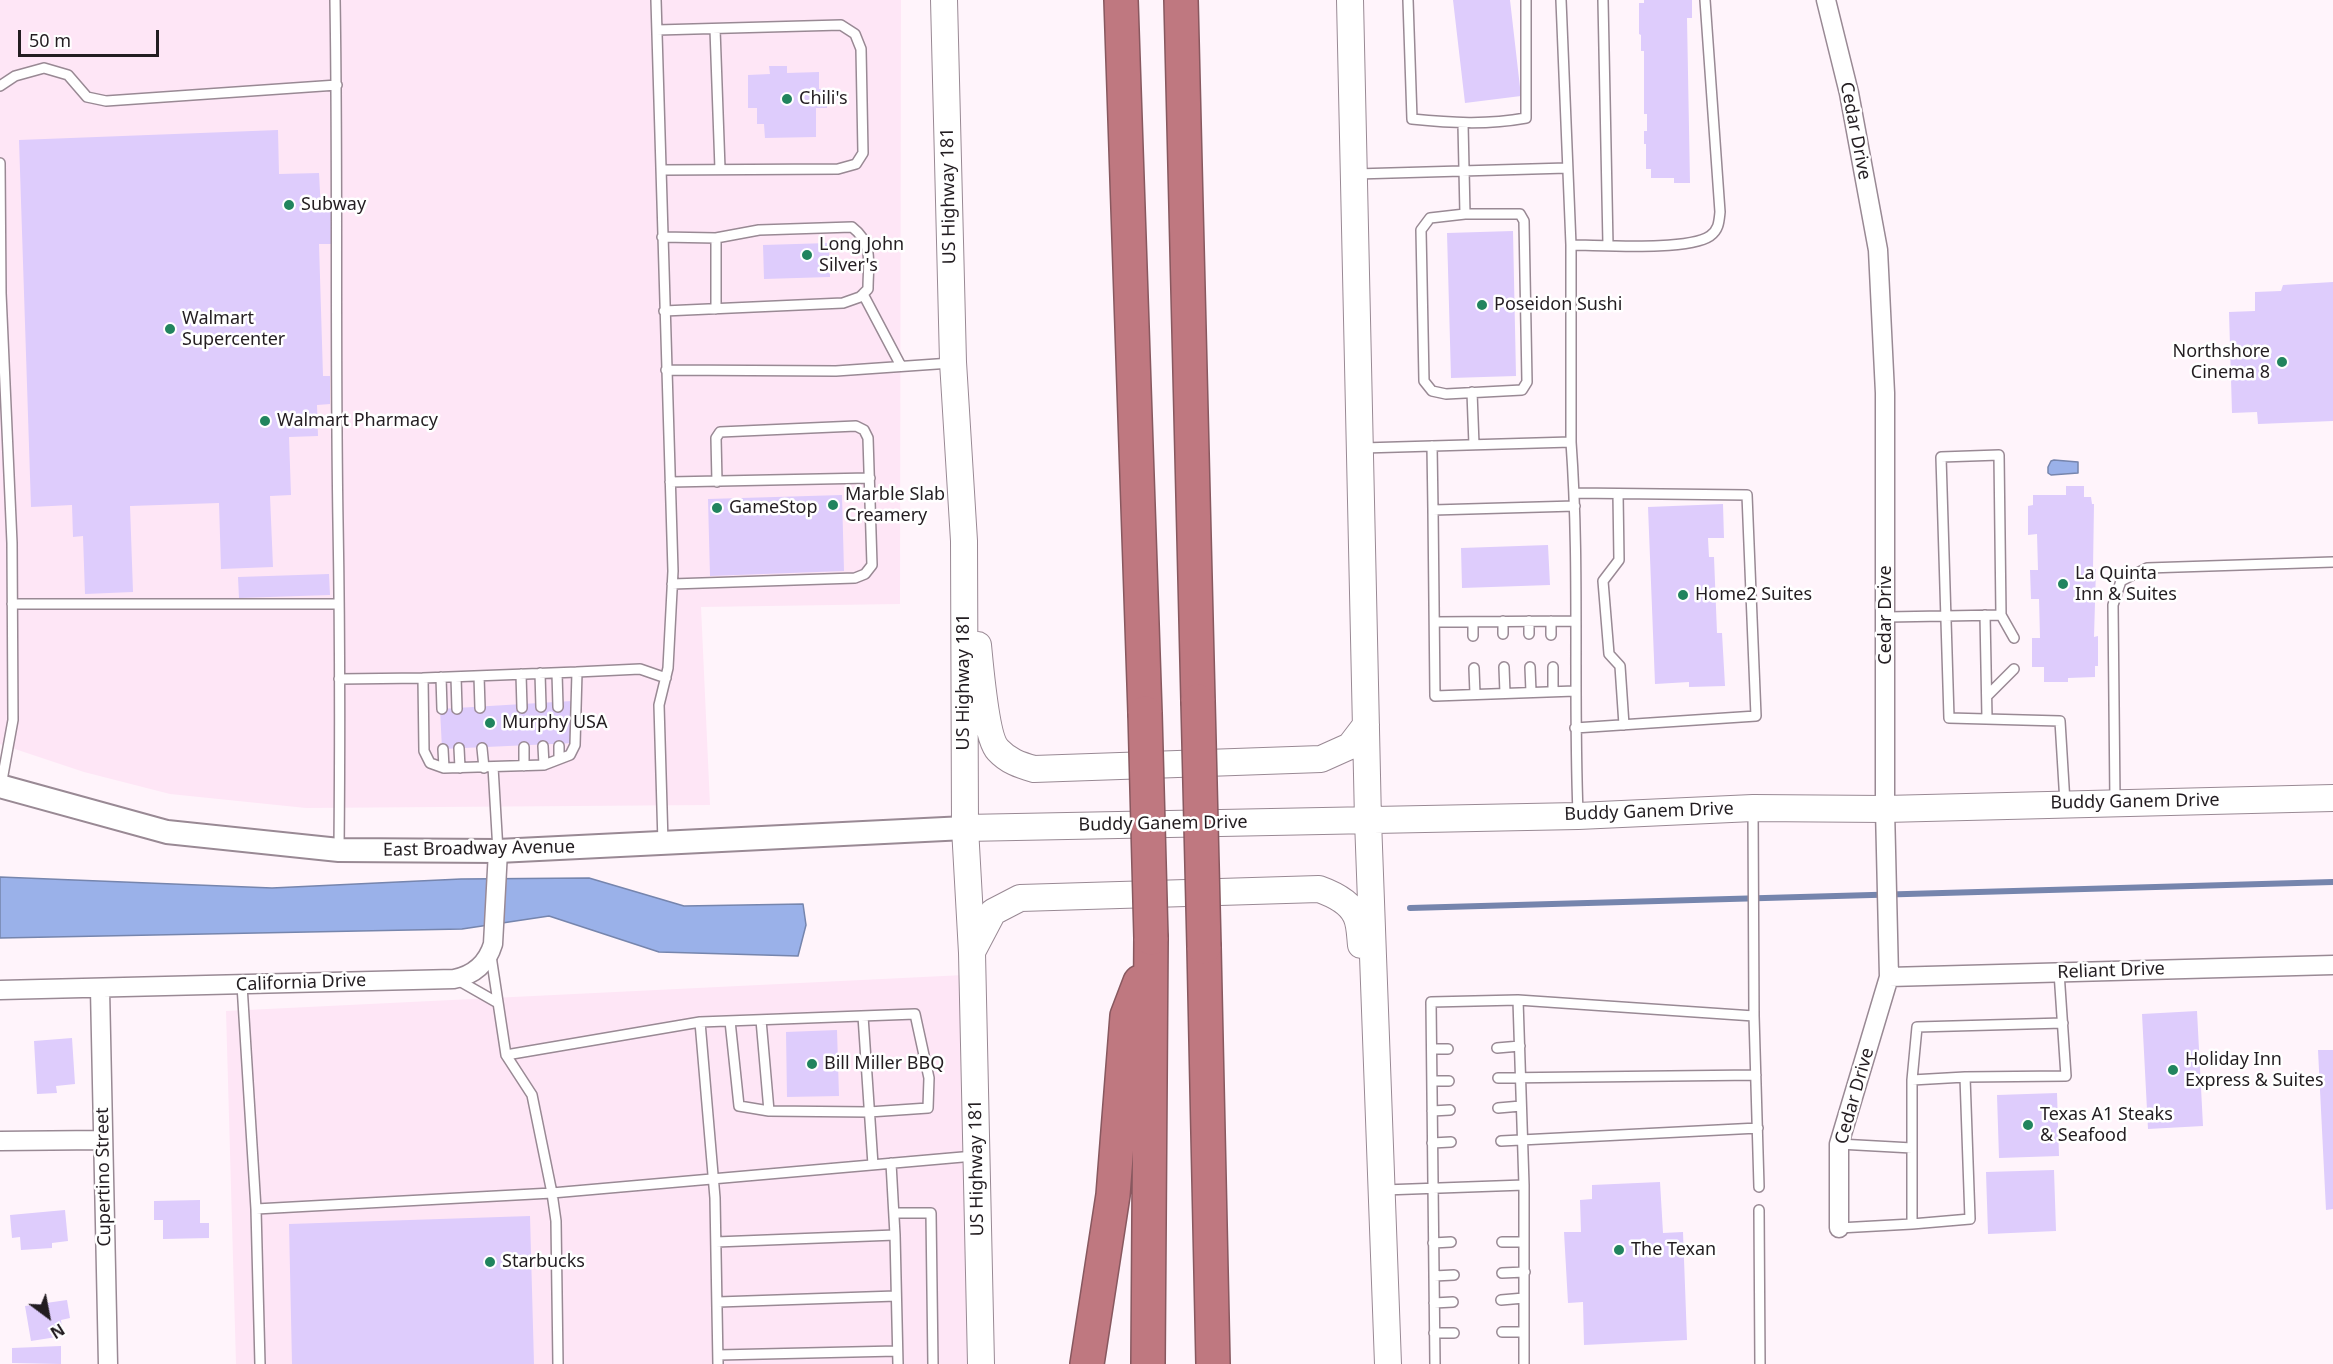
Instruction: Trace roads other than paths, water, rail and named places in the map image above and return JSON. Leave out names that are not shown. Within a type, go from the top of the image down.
[{"type":"highway","points":[[1121,0],[1145,713],[1150,947],[1148,1364]]},
{"type":"highway","points":[[1181,0],[1213,1364]]},
{"type":"highway","points":[[1087,1364],[1113,1195],[1127,1016],[1150,947]]},
{"type":"main road","name":"US Highway 181","points":[[944,0],[953,362],[964,541],[965,828],[972,953],[981,1364]]},
{"type":"main road","points":[[1350,0],[1368,820],[1388,1364]]},
{"type":"main road","points":[[964,541],[988,720],[996,748],[1016,764],[1034,769],[1321,759],[1350,746],[1366,725]]},
{"type":"main road","name":"Buddy Ganem Drive","points":[[965,828],[1578,816],[1754,808],[1885,809],[2333,798]]},
{"type":"main road","points":[[972,953],[993,912],[1020,898],[1319,889],[1339,898],[1357,917],[1376,1046]]},
{"type":"street","name":"Cedar Drive","points":[[1826,0],[1849,93],[1878,250],[1885,393],[1887,617],[1885,809],[1889,977],[1839,1144],[1839,1228]]},
{"type":"street","name":"East Broadway Avenue","points":[[1,786],[167,831],[339,850],[498,851],[965,828]]},
{"type":"street","points":[[490,954],[493,944],[498,851]]},
{"type":"street","name":"California Drive","points":[[0,990],[454,979],[467,976],[477,970],[490,954]]},
{"type":"street","name":"Reliant Drive","points":[[1889,977],[2333,965]]},
{"type":"street","name":"Cupertino Street","points":[[100,989],[108,1364]]},
{"type":"street","points":[[0,1141],[102,1140]]},
{"type":"lane","points":[[335,0],[339,850]]},
{"type":"lane","points":[[656,0],[672,584],[668,669],[659,705],[663,843]]},
{"type":"lane","points":[[1408,0],[1412,119],[1463,124],[1499,123],[1526,118],[1526,0]]},
{"type":"lane","points":[[1561,0],[1571,244],[1571,442],[1575,493],[1575,728],[1578,816]]},
{"type":"lane","points":[[1604,0],[1608,245]]},
{"type":"lane","points":[[1571,244],[1687,245],[1710,237],[1718,228],[1720,212],[1705,0]]},
{"type":"lane","points":[[657,30],[842,25],[855,34],[861,49],[862,153],[856,164],[838,169],[662,170]]},
{"type":"lane","points":[[715,29],[720,169]]},
{"type":"lane","points":[[0,86],[15,76],[44,68],[68,75],[87,97],[106,101],[337,85]]},
{"type":"lane","points":[[1463,124],[1465,214]]},
{"type":"lane","points":[[0,163],[1,292],[12,543],[13,720],[1,786]]},
{"type":"lane","points":[[1353,174],[1567,168]]},
{"type":"lane","points":[[1465,214],[1520,214],[1524,221],[1527,382],[1522,390],[1446,394],[1432,392],[1424,381],[1421,230],[1430,218],[1465,214]]},
{"type":"lane","points":[[662,237],[716,238],[759,230],[852,227],[868,243],[868,289],[860,297],[843,303],[664,311]]},
{"type":"lane","points":[[716,238],[716,309]]},
{"type":"lane","points":[[863,294],[901,366]]},
{"type":"lane","points":[[666,370],[836,371],[953,362]]},
{"type":"lane","points":[[1472,392],[1474,445]]},
{"type":"lane","points":[[672,584],[855,578],[864,574],[872,565],[868,438],[864,430],[856,426],[720,432],[716,438],[717,482]]},
{"type":"lane","points":[[1360,448],[1571,442]]},
{"type":"lane","points":[[1432,446],[1436,696],[1575,691]]},
{"type":"lane","points":[[2014,638],[2001,615],[1999,455],[1941,457],[1949,718],[2060,721],[2065,803]]},
{"type":"lane","points":[[670,482],[870,478]]},
{"type":"lane","points":[[1575,493],[1747,495],[1756,716],[1575,728]]},
{"type":"lane","points":[[1618,494],[1618,560],[1603,581],[1609,654],[1620,666],[1624,725]]},
{"type":"lane","points":[[1433,510],[1575,506]]},
{"type":"lane","points":[[2115,803],[2113,605],[2121,581],[2147,568],[2333,562]]},
{"type":"lane","points":[[12,604],[338,604]]},
{"type":"lane","points":[[1985,615],[1987,718]]},
{"type":"lane","points":[[1887,617],[2001,615]]},
{"type":"lane","points":[[1503,621],[1503,634]]},
{"type":"lane","points":[[1529,621],[1529,634]]},
{"type":"lane","points":[[1551,621],[1551,635]]},
{"type":"lane","points":[[1435,622],[1575,621]]},
{"type":"lane","points":[[1473,622],[1473,636]]},
{"type":"lane","points":[[1504,667],[1505,693]]},
{"type":"lane","points":[[1530,667],[1531,692]]},
{"type":"lane","points":[[1552,667],[1554,691]]},
{"type":"lane","points":[[1474,668],[1475,694]]},
{"type":"lane","points":[[339,679],[456,677],[640,669],[666,678]]},
{"type":"lane","points":[[1987,696],[2014,669]]},
{"type":"lane","points":[[423,678],[424,751],[430,763],[439,768],[524,766],[544,765],[570,755],[575,745],[577,672]]},
{"type":"lane","points":[[540,673],[541,707]]},
{"type":"lane","points":[[556,673],[558,706]]},
{"type":"lane","points":[[521,674],[522,708]]},
{"type":"lane","points":[[479,676],[480,708]]},
{"type":"lane","points":[[441,677],[442,709]]},
{"type":"lane","points":[[456,677],[457,709]]},
{"type":"lane","points":[[543,746],[544,765]]},
{"type":"lane","points":[[559,746],[559,759]]},
{"type":"lane","points":[[524,747],[524,766]]},
{"type":"lane","points":[[459,748],[460,768]]},
{"type":"lane","points":[[483,748],[488,767],[498,851]]},
{"type":"lane","points":[[443,749],[444,768]]},
{"type":"lane","points":[[1754,808],[1754,1016],[1759,1187]]},
{"type":"lane","points":[[490,954],[506,1055],[532,1095],[552,1193],[556,1221],[558,1364]]},
{"type":"lane","points":[[1912,1080],[2066,1076],[2059,972]]},
{"type":"lane","points":[[454,979],[498,1003]]},
{"type":"lane","points":[[242,985],[256,1209],[260,1364]]},
{"type":"lane","points":[[1434,1364],[1431,1002],[1518,1000],[1754,1016]]},
{"type":"lane","points":[[1518,1000],[1524,1185],[1524,1364]]},
{"type":"lane","points":[[506,1055],[700,1022],[915,1014],[929,1078],[928,1108],[869,1112],[770,1111],[740,1106],[730,1021]]},
{"type":"lane","points":[[863,1016],[873,1165]]},
{"type":"lane","points":[[761,1020],[770,1111]]},
{"type":"lane","points":[[700,1022],[714,1179],[718,1359],[897,1351]]},
{"type":"lane","points":[[1912,1224],[1912,1080],[1917,1027],[2063,1023]]},
{"type":"lane","points":[[1497,1048],[1520,1046]]},
{"type":"lane","points":[[1432,1049],[1448,1049]]},
{"type":"lane","points":[[1498,1078],[1756,1075]]},
{"type":"lane","points":[[1839,1228],[1970,1218],[1965,1077]]},
{"type":"lane","points":[[1432,1081],[1449,1081]]},
{"type":"lane","points":[[1498,1108],[1521,1106]]},
{"type":"lane","points":[[1432,1111],[1450,1110]]},
{"type":"lane","points":[[1501,1141],[1758,1128]]},
{"type":"lane","points":[[1432,1143],[1451,1142]]},
{"type":"lane","points":[[1839,1144],[1912,1148]]},
{"type":"lane","points":[[256,1209],[552,1193],[977,1156]]},
{"type":"lane","points":[[891,1163],[898,1364]]},
{"type":"lane","points":[[1382,1190],[1524,1185]]},
{"type":"lane","points":[[1760,1210],[1760,1364]]},
{"type":"lane","points":[[894,1213],[931,1213],[933,1364]]},
{"type":"lane","points":[[716,1242],[895,1235]]},
{"type":"lane","points":[[1433,1243],[1451,1242]]},
{"type":"lane","points":[[1502,1242],[1524,1242]]},
{"type":"lane","points":[[1502,1273],[1524,1272]]},
{"type":"lane","points":[[1434,1276],[1454,1275]]},
{"type":"lane","points":[[718,1302],[896,1296]]},
{"type":"lane","points":[[1501,1300],[1524,1298]]},
{"type":"lane","points":[[1434,1303],[1453,1302]]},
{"type":"lane","points":[[1502,1332],[1524,1332]]},
{"type":"lane","points":[[1434,1334],[1454,1333]]},
{"type":"water","points":[[2054,460],[2078,462],[2078,473],[2051,475],[2048,473],[2048,467]]},
{"type":"water","points":[[0,877],[272,888],[461,879],[589,878],[684,906],[803,904],[806,925],[798,956],[659,952],[549,916],[462,929],[0,938]]},
{"type":"waterway","points":[[1410,908],[2333,882]]},
{"type":"place","name":"Chili's","points":[[787,99]]},
{"type":"place","name":"Subway","points":[[289,205]]},
{"type":"place","name":"Long John Silver's","points":[[807,255]]},
{"type":"place","name":"Poseidon Sushi","points":[[1482,305]]},
{"type":"place","name":"Walmart Supercenter","points":[[170,329]]},
{"type":"place","name":"Northshore Cinema 8","points":[[2282,362]]},
{"type":"place","name":"Walmart Pharmacy","points":[[265,421]]},
{"type":"place","name":"Marble Slab Creamery","points":[[833,505]]},
{"type":"place","name":"GameStop","points":[[717,508]]},
{"type":"place","name":"La Quinta Inn & Suites","points":[[2063,584]]},
{"type":"place","name":"Home2 Suites","points":[[1683,595]]},
{"type":"place","name":"Murphy USA","points":[[490,723]]},
{"type":"place","name":"Bill Miller BBQ","points":[[812,1064]]},
{"type":"place","name":"Holiday Inn Express & Suites","points":[[2173,1070]]},
{"type":"place","name":"Texas A1 Steaks & Seafood","points":[[2028,1125]]},
{"type":"place","name":"The Texan","points":[[1619,1250]]},
{"type":"place","name":"Starbucks","points":[[490,1262]]}]
